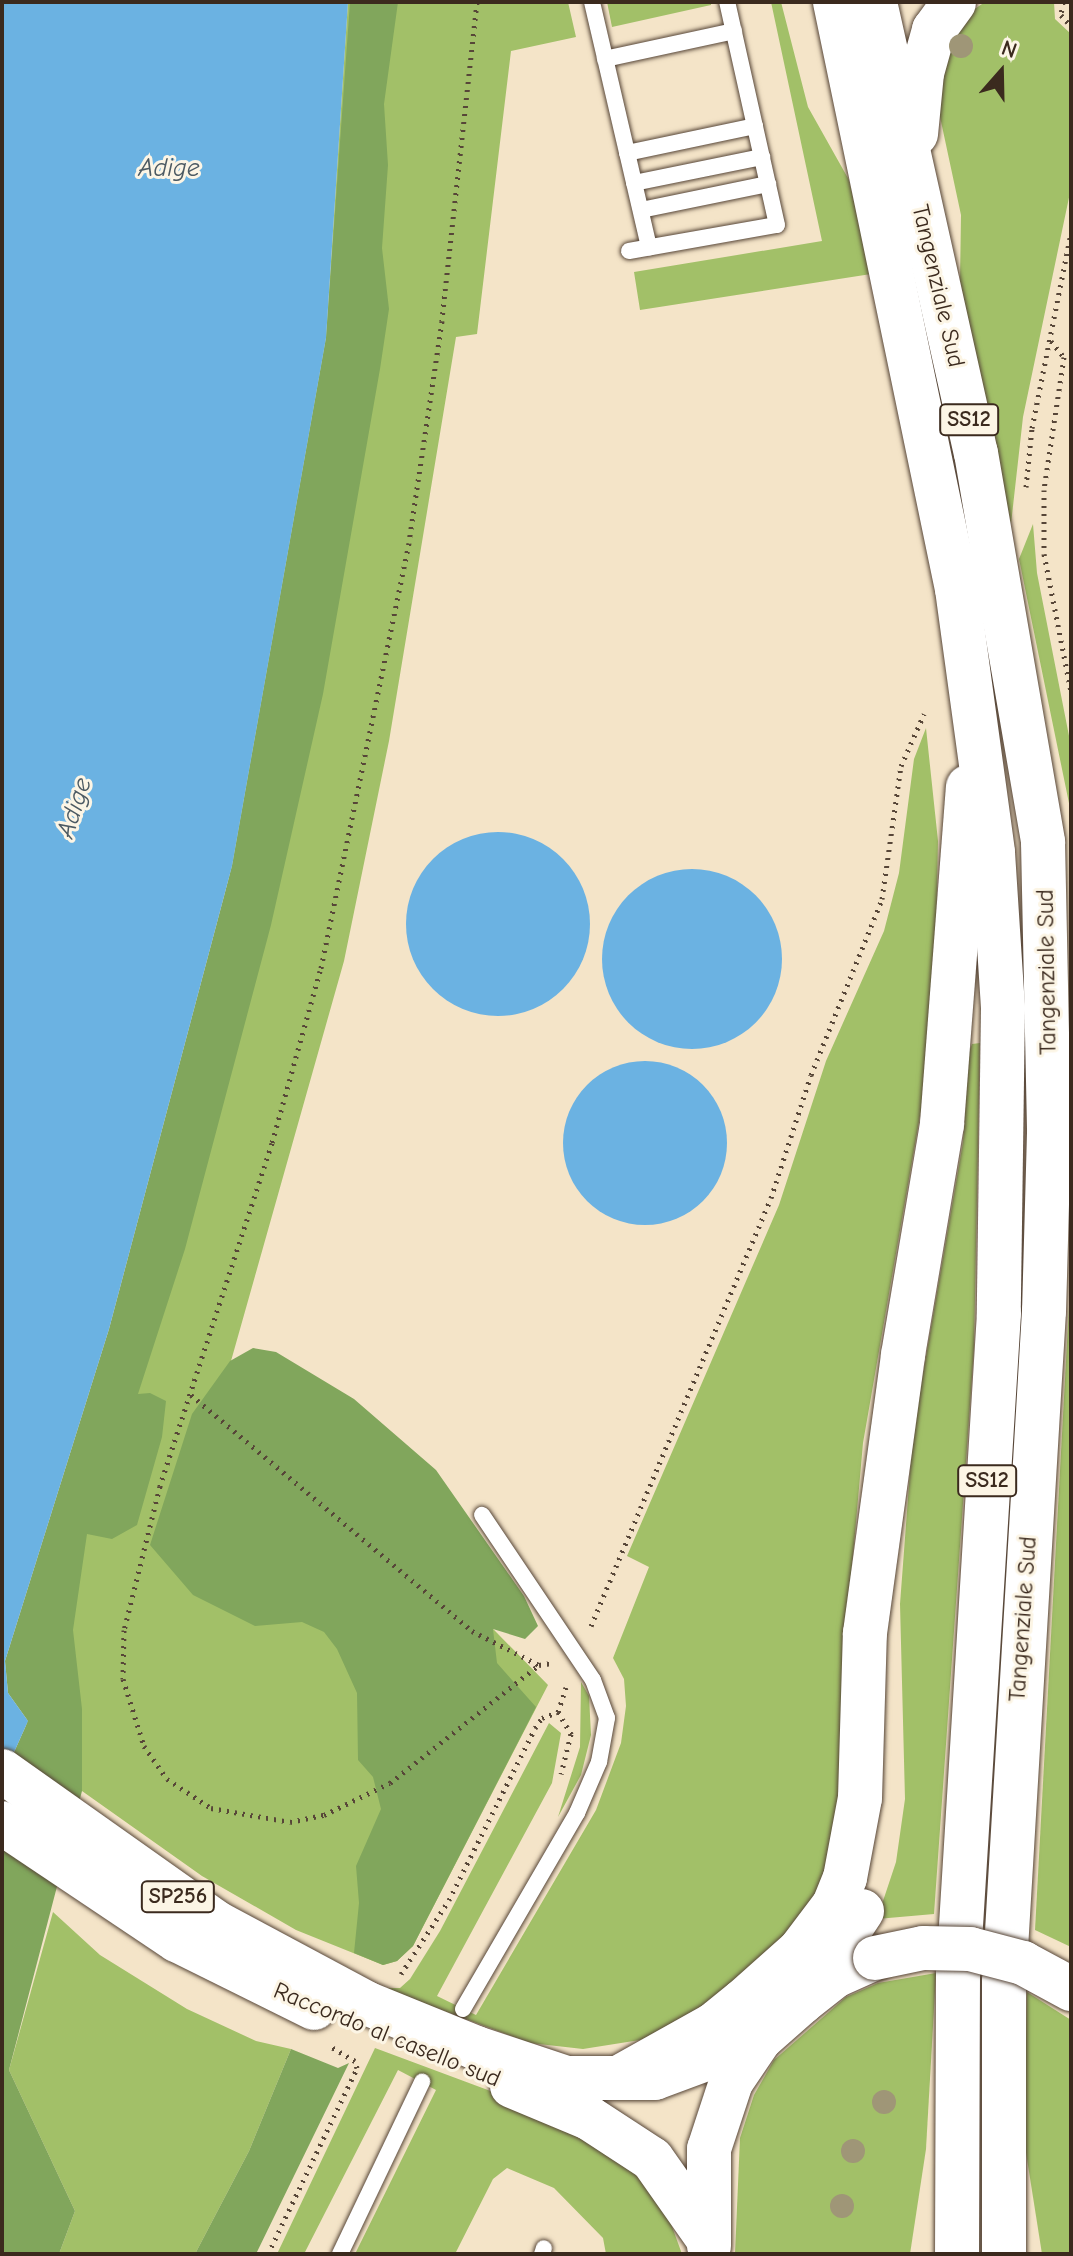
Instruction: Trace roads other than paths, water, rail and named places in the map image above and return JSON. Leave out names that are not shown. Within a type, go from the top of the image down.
[{"type":"main road","points":[[819,2],[857,105]]},
{"type":"main road","name":"Tangenziale Sud","points":[[835,2],[957,589],[976,709],[993,853],[1003,1008],[1004,1138],[999,1313],[958,1974],[957,2254]]},
{"type":"main road","name":"Tangenziale Sud","points":[[875,2],[976,453],[1043,842],[1050,994],[1048,1177],[1004,1982],[1004,2254]]},
{"type":"main road","points":[[912,173],[922,73],[934,30],[954,2]]},
{"type":"main road","points":[[620,2077],[713,2025],[800,1950],[834,1905],[857,1822],[865,1633],[942,1124],[956,897],[976,709]]},
{"type":"main road","points":[[1043,842],[1071,949]]},
{"type":"main road","points":[[802,2002],[863,1909],[878,1862],[888,1746],[883,1504]]},
{"type":"main road","name":"Raccordo al casello sud","points":[[2,1771],[215,1922],[364,2015],[470,2028],[566,2078],[655,2078],[760,2039]]},
{"type":"main road","name":"Raccordo al casello sud","points":[[2,1823],[177,1940],[364,2015],[589,2118],[652,2159],[710,2247]]},
{"type":"main road","points":[[710,2247],[709,2149],[717,2115],[760,2039],[835,1976],[875,1958],[923,1948],[970,1949],[1023,1963],[1071,1989]]},
{"type":"lane","points":[[592,2],[649,247]]},
{"type":"lane","points":[[629,251],[777,225],[727,2]]},
{"type":"lane","points":[[605,59],[734,31]]},
{"type":"lane","points":[[627,153],[755,126]]},
{"type":"lane","points":[[634,183],[762,157]]},
{"type":"lane","points":[[641,210],[768,184]]},
{"type":"lane","points":[[470,2028],[577,1813],[599,1762],[606,1728],[604,1702],[482,1515]]},
{"type":"lane","points":[[340,2254],[422,2082]]},
{"type":"water","name":"Adige","points":[[2,2],[348,2],[326,338],[232,866],[109,1329],[5,1661],[8,1693],[28,1721],[2,1779]]},
{"type":"water","points":[[498,832],[533,839],[563,859],[583,889],[590,924],[583,959],[563,989],[533,1009],[498,1016],[463,1009],[433,989],[413,959],[406,924],[413,889],[433,859],[463,839]]},
{"type":"water","points":[[692,869],[726,876],[755,896],[775,925],[782,959],[775,993],[755,1022],[726,1042],[692,1049],[658,1042],[629,1022],[609,993],[602,959],[609,925],[629,896],[658,876]]},
{"type":"water","points":[[645,1061],[676,1067],[703,1085],[721,1112],[727,1143],[721,1174],[703,1201],[676,1219],[645,1225],[614,1219],[587,1201],[569,1174],[563,1143],[569,1112],[587,1085],[614,1067]]}]
